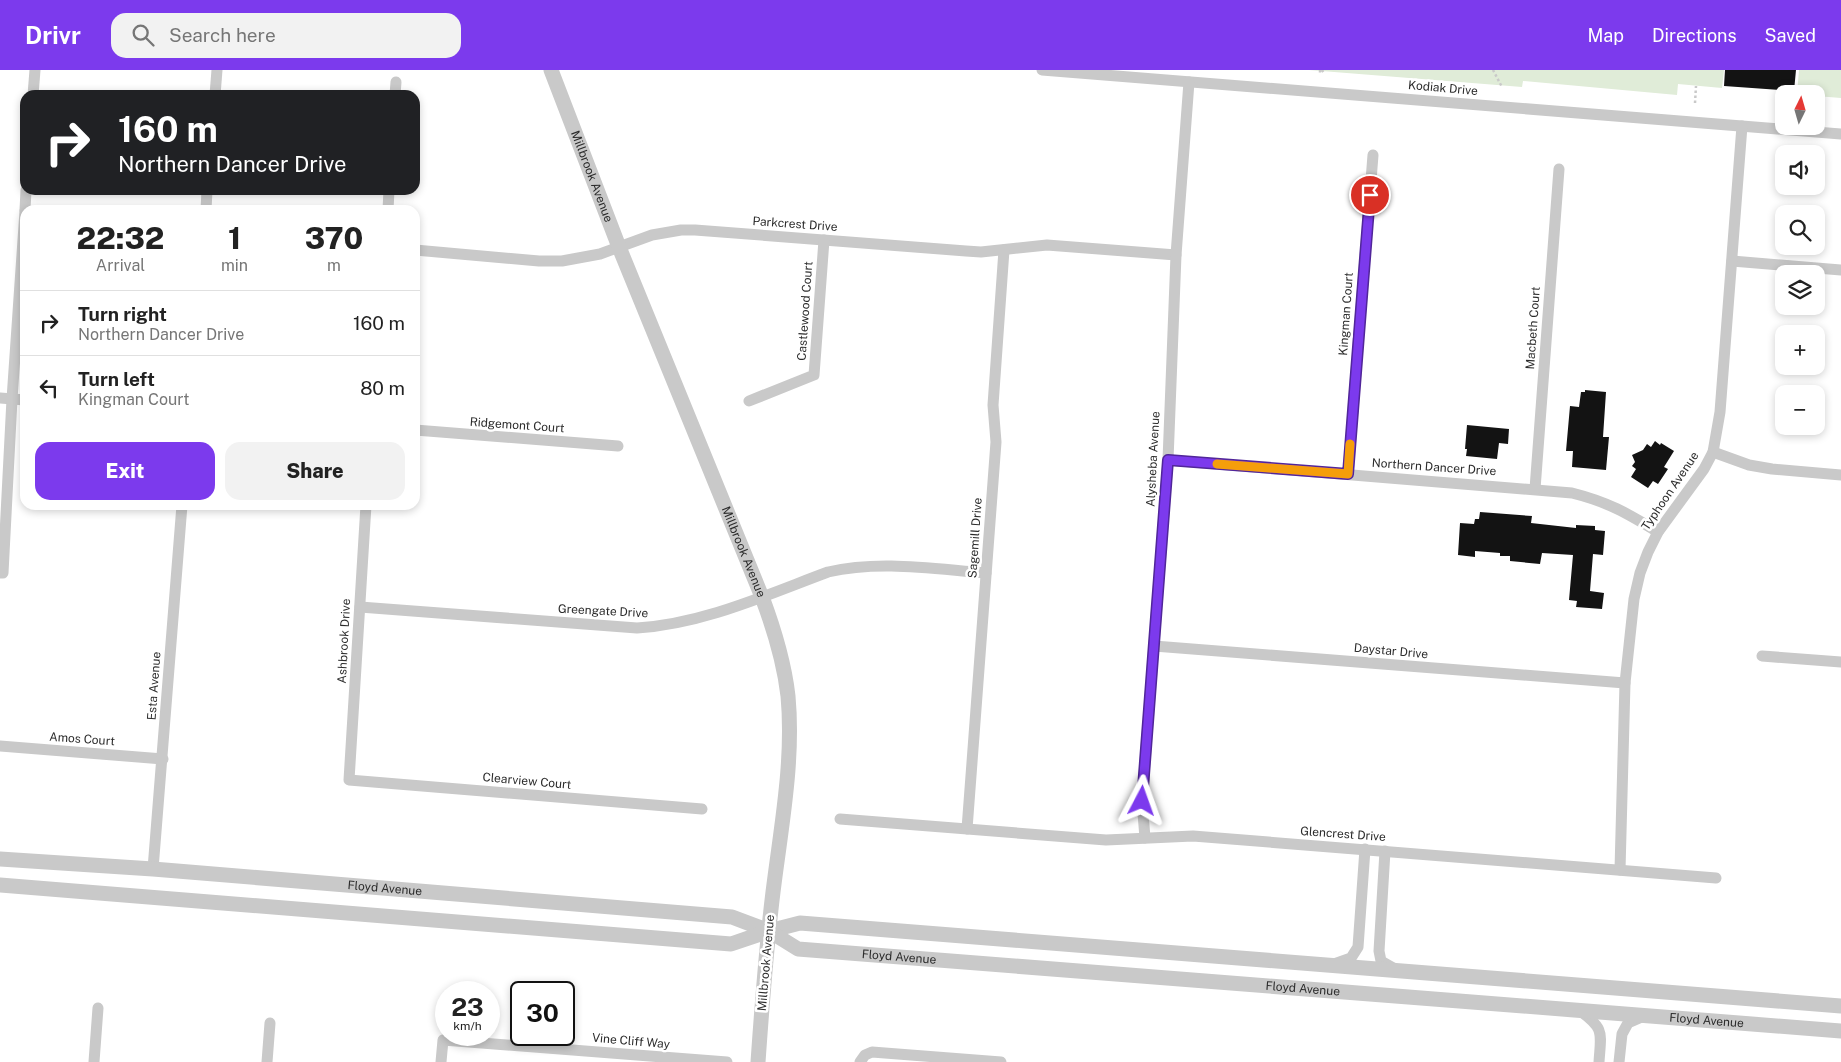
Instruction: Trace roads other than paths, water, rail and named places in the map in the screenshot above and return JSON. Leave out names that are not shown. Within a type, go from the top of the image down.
[{"type":"street","points":[[33,90],[35,70]]},
{"type":"street","points":[[215,90],[217,70]]},
{"type":"street","name":"Millbrook Avenue","points":[[551,70],[619,247],[762,597],[775,632],[782,660],[788,695],[789,737],[784,810],[769,931],[758,1062]]},
{"type":"street","name":"Kodiak Drive","points":[[1042,70],[1099,72],[1189,82],[1841,134]]},
{"type":"street","points":[[395,90],[396,82]]},
{"type":"street","name":"Alysheba Avenue","points":[[1145,838],[1142,801],[1168,460],[1176,255],[1189,82]]},
{"type":"street","name":"Typhoon Avenue","points":[[1620,870],[1625,683],[1634,599],[1642,566],[1658,532],[1704,469],[1713,452],[1720,412],[1742,126]]},
{"type":"street","name":"Kingman Court","points":[[1348,474],[1373,155]]},
{"type":"street","name":"Macbeth Court","points":[[1535,488],[1559,169]]},
{"type":"street","name":"Parkcrest Drive","points":[[420,250],[539,261],[562,261],[600,254],[652,235],[680,230],[966,251],[1004,250],[1047,244],[1176,255]]},
{"type":"street","name":"Castlewood Court","points":[[749,401],[814,375],[824,240]]},
{"type":"street","name":"Sagemill Drive","points":[[967,829],[996,442],[993,405],[1004,250]]},
{"type":"street","points":[[1,573],[6,398],[20,259]]},
{"type":"street","points":[[1732,261],[1841,270]]},
{"type":"street","points":[[6,398],[20,399]]},
{"type":"street","name":"Ridgemont Court","points":[[420,430],[618,446]]},
{"type":"street","points":[[1713,452],[1749,465],[1841,475]]},
{"type":"street","name":"Northern Dancer Drive","points":[[1168,460],[1535,488],[1572,493],[1598,499],[1619,508],[1658,532]]},
{"type":"street","name":"Esta Avenue","points":[[154,869],[182,510]]},
{"type":"street","name":"Ashbrook Drive","points":[[349,780],[366,510]]},
{"type":"street","name":"Greengate Drive","points":[[360,607],[637,628],[674,625],[691,621],[828,572],[851,567],[877,565],[986,574]]},
{"type":"street","name":"Daystar Drive","points":[[1154,646],[1625,683]]},
{"type":"street","points":[[1762,656],[1841,662]]},
{"type":"street","name":"Amos Court","points":[[0,746],[163,759]]},
{"type":"street","name":"Clearview Court","points":[[349,780],[702,809]]},
{"type":"street","name":"Glencrest Drive","points":[[840,819],[1106,840],[1193,836],[1716,878]]},
{"type":"street","points":[[1334,964],[1350,958],[1358,948],[1366,849]]},
{"type":"street","points":[[1385,851],[1379,951],[1381,961],[1396,970]]},
{"type":"street","name":"Floyd Avenue","points":[[0,859],[154,869],[732,917],[769,931],[798,949],[1841,1031]]},
{"type":"street","name":"Floyd Avenue","points":[[0,885],[731,944],[800,922],[1841,1006]]},
{"type":"street","points":[[94,1062],[98,1008]]},
{"type":"street","points":[[1579,1010],[1594,1021],[1601,1032],[1599,1062]]},
{"type":"street","points":[[1619,1062],[1622,1034],[1628,1023],[1646,1015]]},
{"type":"street","points":[[267,1062],[270,1023]]},
{"type":"street","name":"Vine Cliff Way","points":[[441,1062],[442,1040],[727,1062]]},
{"type":"street","points":[[863,1058],[872,1052],[1001,1062]]}]
